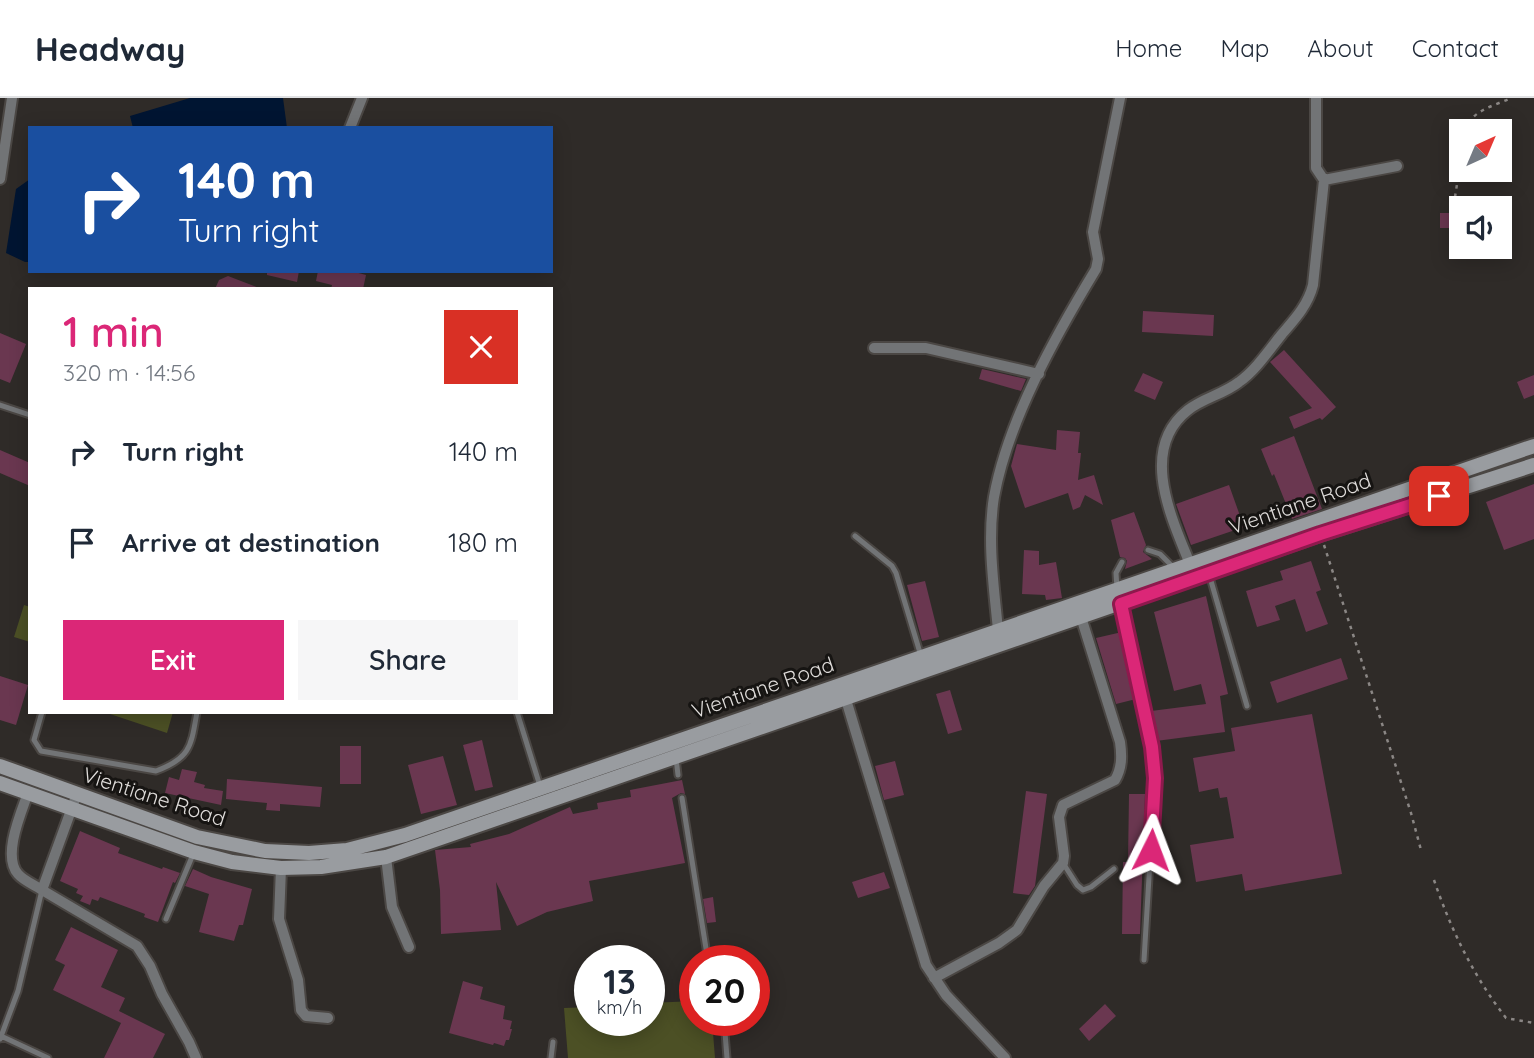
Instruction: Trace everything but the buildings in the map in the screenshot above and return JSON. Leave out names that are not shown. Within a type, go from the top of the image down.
[{"type":"main road","name":"Vientiane Road","points":[[0,766],[197,837],[265,850],[309,853],[347,850],[405,835],[541,789],[1534,446]]},
{"type":"main road","points":[[0,783],[194,852],[232,862],[281,868],[332,866],[386,857],[1320,534],[1534,465]]},
{"type":"street","points":[[0,179],[12,98]]},
{"type":"street","points":[[351,126],[362,98]]},
{"type":"street","points":[[998,630],[991,562],[994,498],[1018,417],[1065,321],[1096,268],[1098,259],[1093,232],[1120,98]]},
{"type":"street","points":[[1190,564],[1164,487],[1161,463],[1165,445],[1187,411],[1240,382],[1254,369],[1309,300],[1313,285],[1324,180],[1316,168],[1316,98]]},
{"type":"street","points":[[1324,180],[1397,166]]},
{"type":"street","points":[[874,348],[926,348],[1039,374]]},
{"type":"street","points":[[934,978],[999,943],[1017,930],[1044,886],[1063,863],[1059,817],[1063,805],[1115,780],[1119,773],[1120,742],[1080,617]]},
{"type":"street","points":[[841,684],[922,956],[934,978],[1004,1058]]},
{"type":"street","points":[[28,793],[15,831],[11,861],[18,874],[136,946],[150,966],[196,1058]]},
{"type":"street","points":[[42,890],[76,794]]},
{"type":"street","points":[[386,857],[392,907],[409,947]]},
{"type":"street","points":[[281,868],[279,919],[298,980],[301,1010],[306,1016],[328,1017]]},
{"type":"lane","points":[[0,405],[28,414]]},
{"type":"lane","points":[[855,536],[892,566],[896,573],[921,656]]},
{"type":"lane","points":[[1148,550],[1160,554],[1174,569]]},
{"type":"lane","points":[[1117,589],[1116,573],[1122,562]]},
{"type":"lane","points":[[1209,574],[1247,706]]},
{"type":"lane","points":[[1121,604],[1152,747],[1155,778],[1144,960]]},
{"type":"lane","points":[[42,714],[34,740],[41,751],[156,771],[167,767],[190,748],[197,714]]},
{"type":"lane","points":[[518,714],[541,789]]},
{"type":"lane","points":[[676,758],[678,775]]},
{"type":"lane","points":[[682,798],[705,945]]},
{"type":"lane","points":[[166,919],[194,852]]},
{"type":"lane","points":[[1063,863],[1083,890],[1114,869]]},
{"type":"lane","points":[[42,890],[18,991],[1,1037],[48,1058]]},
{"type":"lane","points":[[725,1036],[727,1058]]},
{"type":"lane","points":[[551,1058],[553,1042]]},
{"type":"path","points":[[1470,119],[1511,98]]},
{"type":"path","points":[[1320,534],[1421,850]]},
{"type":"path","points":[[1434,880],[1448,920],[1486,993],[1506,1018],[1534,1023]]},
{"type":"green space","points":[[24,605],[28,606],[28,641],[14,637]]},
{"type":"green space","points":[[110,714],[172,714],[167,733]]},
{"type":"green space","points":[[665,1002],[679,1002],[679,1036],[713,1036],[715,1058],[568,1058],[564,1008],[574,1008],[574,1036],[665,1036]]},
{"type":"water","points":[[190,98],[283,98],[287,126],[132,126],[130,116]]},
{"type":"water","points":[[28,180],[28,262],[6,253],[16,189]]},
{"type":"route","points":[[1151,850],[1155,778],[1152,747],[1121,604],[1320,534],[1439,496]]}]
